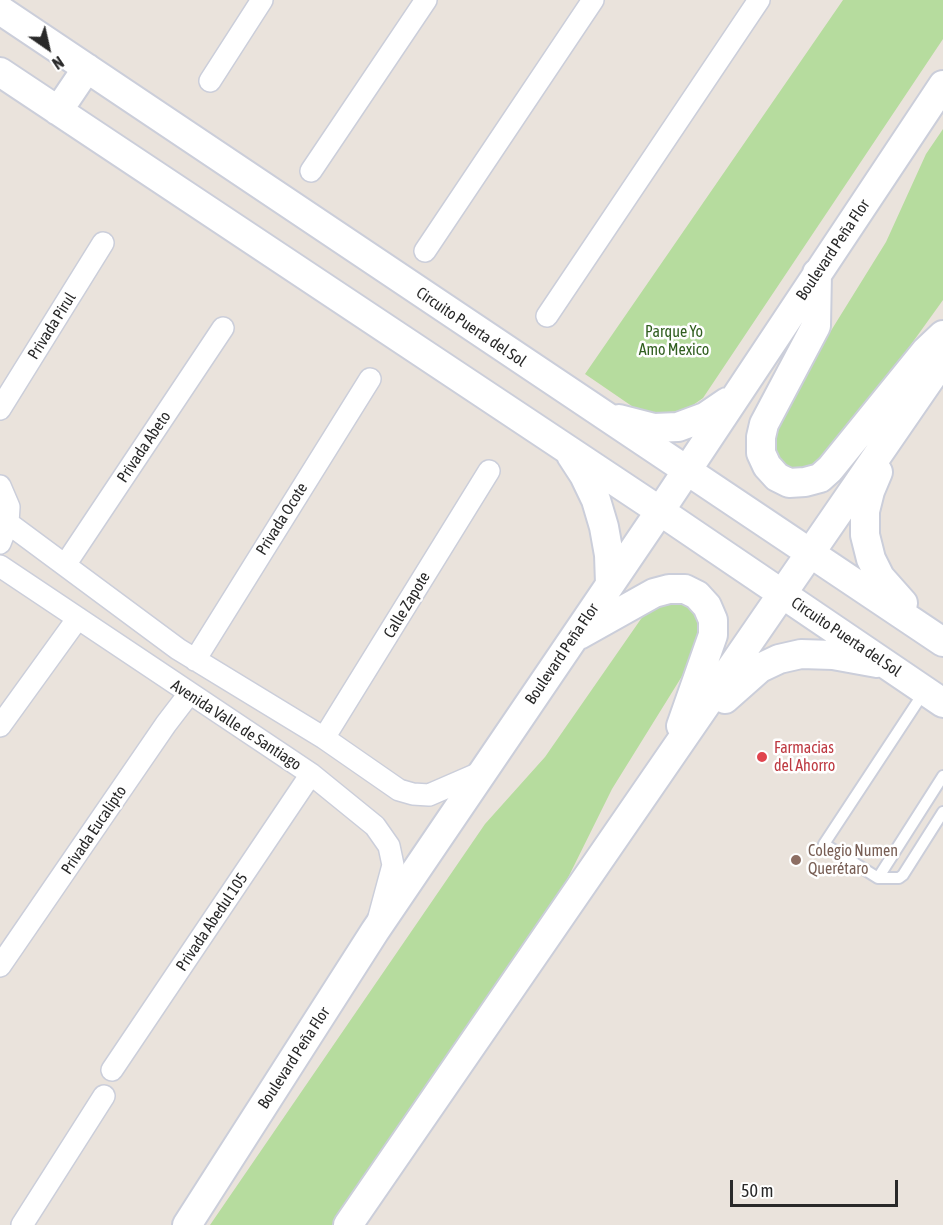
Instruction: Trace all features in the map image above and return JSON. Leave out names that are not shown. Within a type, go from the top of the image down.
[{"type":"main road","name":"Circuito Puerta del Sol","points":[[0,10],[685,471],[940,639]]},
{"type":"main road","points":[[58,111],[87,68]]},
{"type":"main road","name":"Circuito Puerta del Sol","points":[[0,72],[660,511],[934,697]]},
{"type":"main road","name":"Boulevard Peña Flor","points":[[187,1225],[375,931],[660,511],[943,85]]},
{"type":"main road","points":[[817,273],[816,326],[764,424],[760,438],[761,453],[767,466],[777,477],[789,483],[820,478],[830,469],[925,352],[943,335]]},
{"type":"main road","points":[[348,1225],[943,360]]},
{"type":"main road","points":[[600,414],[654,428],[678,427],[705,417],[736,395]]},
{"type":"main road","points":[[894,432],[870,491],[865,511],[865,535],[871,558],[880,577],[940,639]]},
{"type":"main road","points":[[568,451],[584,475],[598,509],[609,555],[610,584]]},
{"type":"main road","points":[[573,638],[654,593],[669,589],[685,589],[697,595],[707,606],[713,620],[712,635],[672,755]]},
{"type":"main road","points":[[672,755],[739,684],[759,668],[779,659],[801,654],[832,655],[888,665]]},
{"type":"street","points":[[210,81],[262,0]]},
{"type":"street","points":[[311,171],[426,0]]},
{"type":"street","points":[[424,251],[593,0]]},
{"type":"street","points":[[548,316],[759,0]]},
{"type":"street","name":"Privada Pirul","points":[[0,409],[103,243]]},
{"type":"street","name":"Privada Abeto","points":[[65,565],[223,328]]},
{"type":"street","name":"Privada Ocote","points":[[195,660],[370,379]]},
{"type":"street","name":"Calle Zapote","points":[[324,738],[489,471]]},
{"type":"street","points":[[0,486],[9,507],[8,523],[0,543]]},
{"type":"street","name":"Avenida Valle de Santiago","points":[[8,523],[195,660],[324,738],[399,790],[429,795],[482,772]]},
{"type":"street","name":"Avenida Valle de Santiago","points":[[0,566],[311,774],[375,826],[389,846],[393,865],[375,931]]},
{"type":"street","points":[[0,726],[78,618]]},
{"type":"street","name":"Privada Eucalipto","points":[[0,966],[189,694]]},
{"type":"street","name":"Privada Abedul 105","points":[[112,1070],[311,774]]},
{"type":"street","points":[[22,1225],[104,1096]]},
{"type":"lane","points":[[934,697],[824,844],[878,878],[899,878],[943,812]]},
{"type":"lane","points":[[878,878],[943,776]]},
{"type":"green space","name":"Parque Yo Amo Mexico","points":[[843,0],[943,0],[943,39],[703,398],[686,410],[664,413],[639,411],[585,374]]},
{"type":"green space","points":[[943,129],[943,300],[828,460],[818,467],[797,471],[786,467],[777,461],[770,429],[886,242],[926,154]]},
{"type":"green space","points":[[659,601],[683,603],[698,614],[702,644],[612,789],[555,904],[337,1225],[210,1225],[485,824],[545,757],[643,616]]},
{"type":"place","name":"Farmacias del Ahorro","points":[[762,757]]},
{"type":"place","name":"Colegio Numen Querétaro","points":[[796,860]]}]
